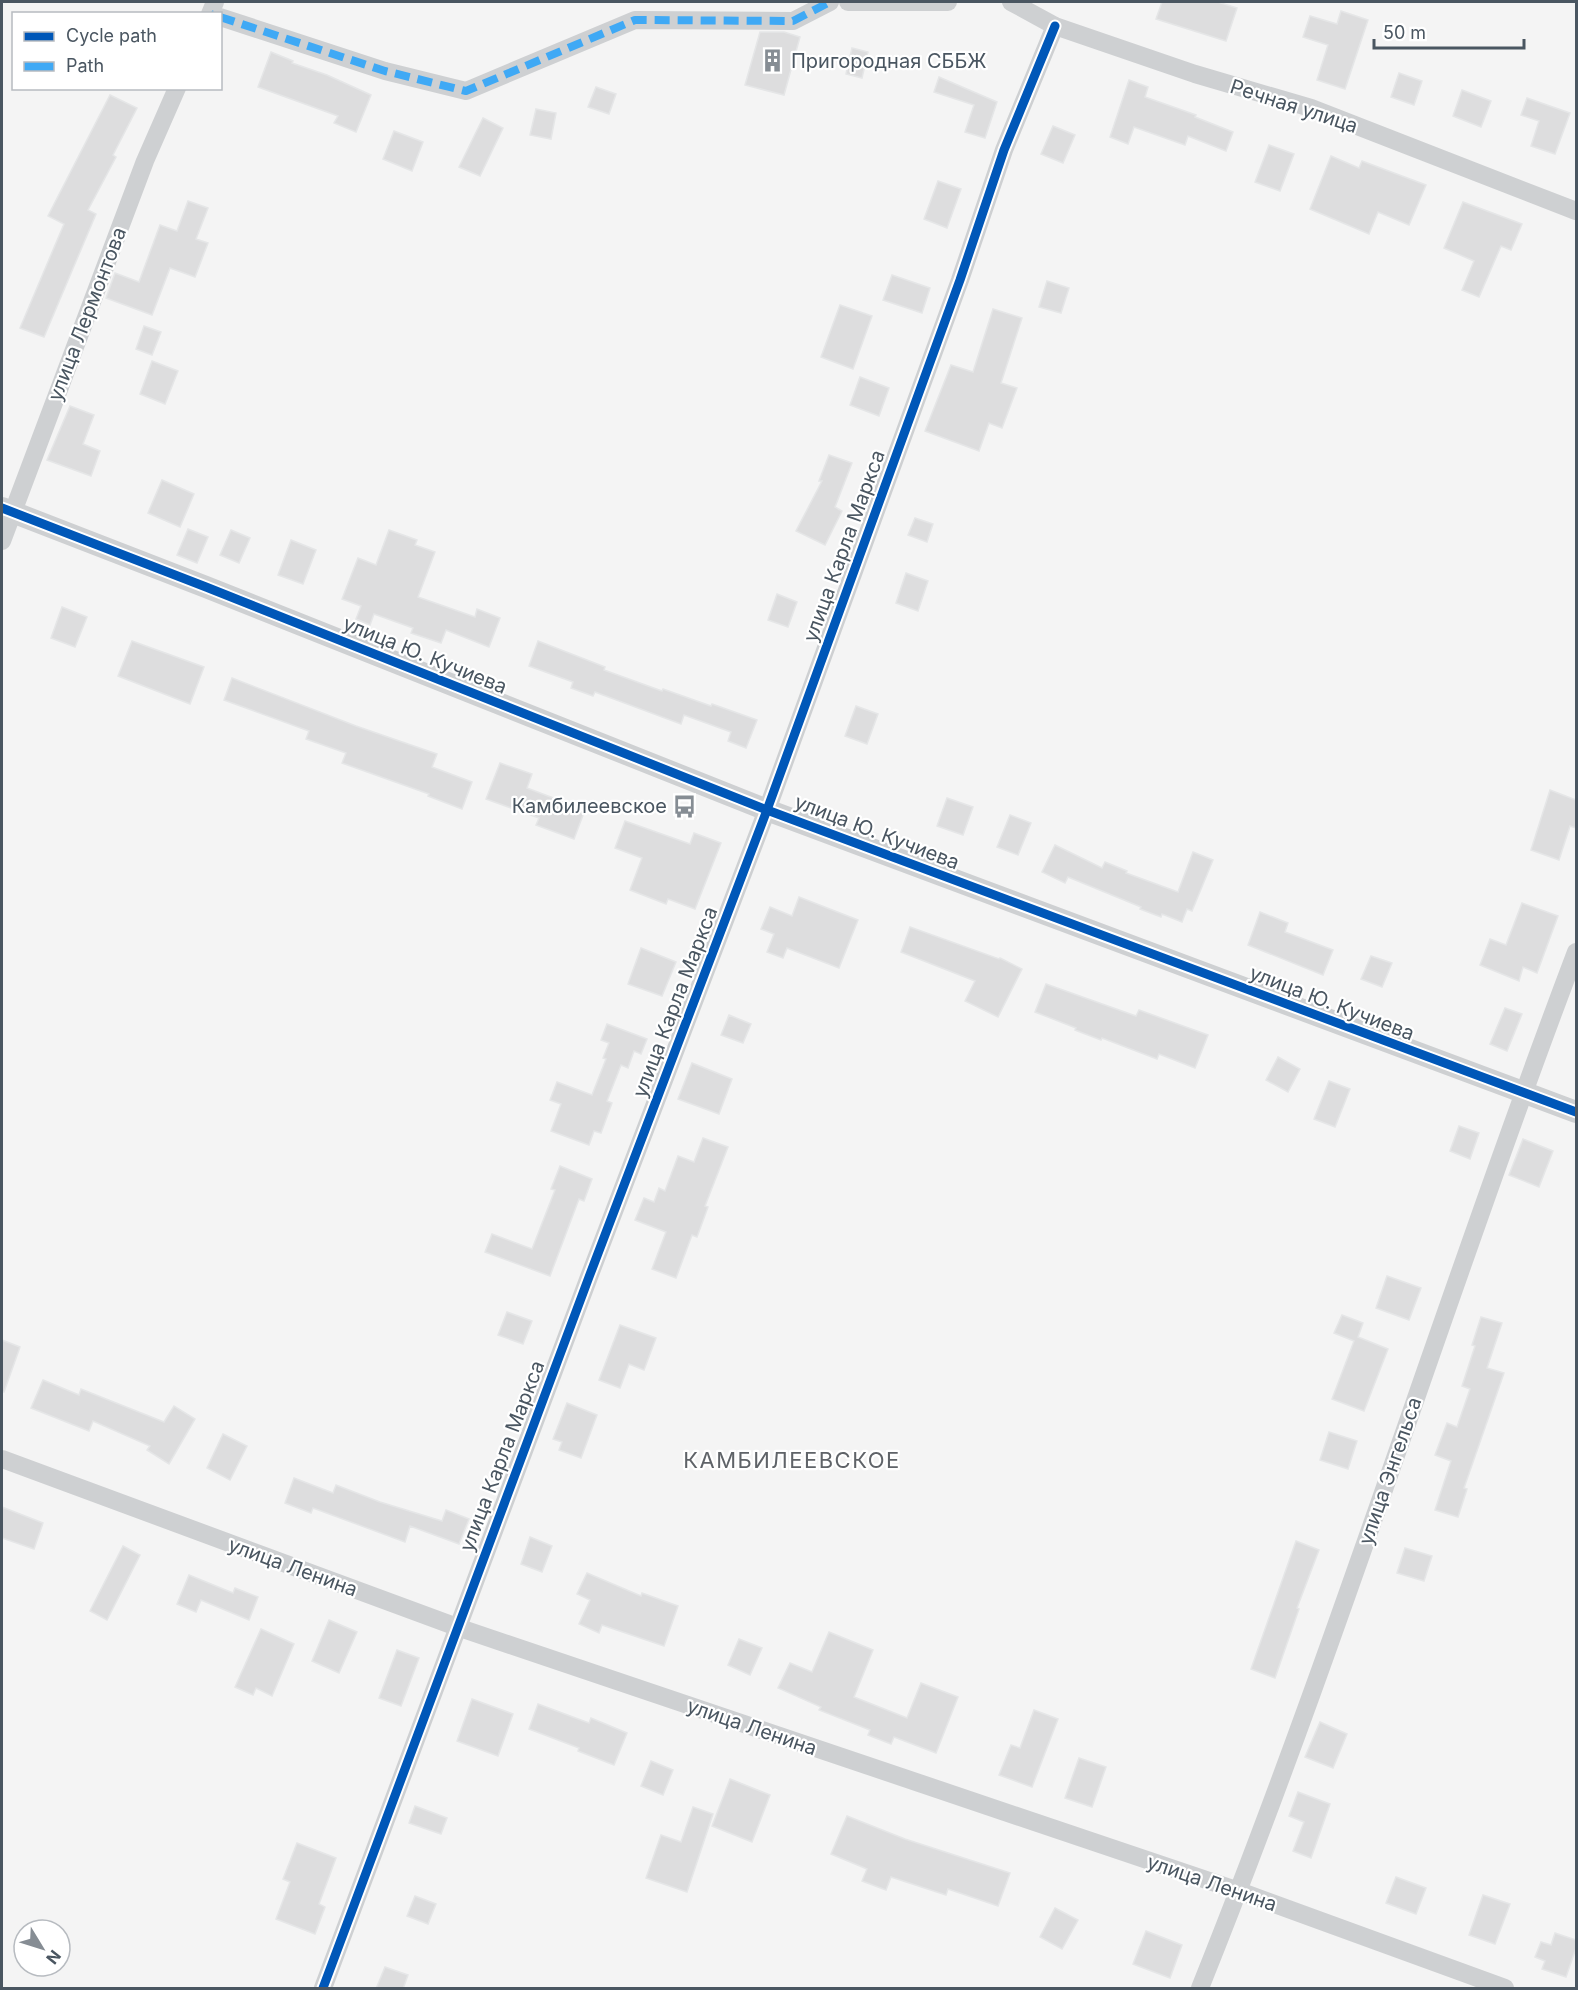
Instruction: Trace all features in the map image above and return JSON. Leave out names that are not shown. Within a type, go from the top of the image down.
[{"type":"street","points":[[222,18],[385,71],[466,91],[634,20],[793,21],[830,2]]},
{"type":"street","points":[[848,2],[948,2]]},
{"type":"street","name":"Речная улица","points":[[1011,2],[1055,26],[1195,74],[1311,108],[1576,211]]},
{"type":"street","name":"улица Карла Маркса","points":[[323,1989],[457,1627],[767,810],[960,280],[1004,150],[1055,26]]},
{"type":"street","name":"улица Лермонтова","points":[[2,541],[7,510],[145,160],[176,90]]},
{"type":"street","name":"улица Ю. Кучиева","points":[[7,510],[767,810],[1576,1112]]},
{"type":"street","name":"улица Энгельса","points":[[1200,1989],[1239,1892],[1486,1196],[1576,952]]},
{"type":"street","name":"улица Ленина","points":[[2,1459],[457,1627],[1239,1892],[1505,1989]]},
{"type":"building","points":[[1162,2],[1218,2],[1237,8],[1226,41],[1156,19]]},
{"type":"building","points":[[1341,11],[1368,20],[1345,89],[1317,80],[1328,45],[1303,37],[1310,16],[1337,24]]},
{"type":"building","name":"Пригородная СББЖ","points":[[760,32],[784,32],[800,37],[784,95],[745,85]]},
{"type":"building","points":[[852,48],[868,52],[862,78],[846,74]]},
{"type":"building","points":[[271,52],[293,61],[292,63],[327,75],[371,95],[356,132],[334,123],[338,116],[258,87]]},
{"type":"building","points":[[1399,73],[1422,81],[1414,105],[1391,97]]},
{"type":"building","points":[[939,77],[997,102],[985,138],[965,132],[974,105],[934,92]]},
{"type":"building","points":[[1129,80],[1148,87],[1145,97],[1196,115],[1195,117],[1233,132],[1226,151],[1188,136],[1185,145],[1134,127],[1128,144],[1110,137]]},
{"type":"building","points":[[596,87],[616,94],[609,114],[588,107]]},
{"type":"building","points":[[1462,90],[1491,101],[1481,127],[1453,116]]},
{"type":"building","points":[[110,95],[137,108],[113,155],[116,157],[88,210],[96,214],[44,337],[20,328],[64,224],[48,216]]},
{"type":"building","points":[[1527,98],[1570,113],[1555,154],[1531,146],[1539,121],[1521,115]]},
{"type":"building","points":[[536,109],[556,113],[551,139],[530,135]]},
{"type":"building","points":[[483,118],[503,128],[480,176],[459,167]]},
{"type":"building","points":[[1053,126],[1075,135],[1063,163],[1041,154]]},
{"type":"building","points":[[394,131],[423,142],[412,171],[383,159]]},
{"type":"building","points":[[1269,145],[1294,154],[1280,191],[1255,182]]},
{"type":"building","points":[[1331,156],[1359,168],[1362,161],[1426,185],[1409,225],[1378,212],[1369,234],[1310,209]]},
{"type":"building","points":[[938,181],[961,189],[947,228],[924,219]]},
{"type":"building","points":[[188,201],[208,208],[196,239],[208,243],[195,277],[170,268],[152,315],[106,298],[115,273],[139,282],[160,225],[177,231]]},
{"type":"building","points":[[1463,202],[1522,224],[1511,250],[1501,246],[1479,297],[1462,290],[1474,261],[1444,248]]},
{"type":"building","points":[[892,275],[930,288],[922,313],[883,300]]},
{"type":"building","points":[[1047,281],[1069,288],[1061,313],[1039,307]]},
{"type":"building","points":[[840,305],[872,316],[853,369],[821,357]]},
{"type":"building","points":[[993,309],[1022,318],[1001,383],[1017,388],[1002,428],[989,423],[979,451],[925,431],[951,365],[973,372]]},
{"type":"building","points":[[144,326],[161,332],[152,355],[136,349]]},
{"type":"building","points":[[152,361],[178,371],[165,404],[140,394]]},
{"type":"building","points":[[860,377],[889,388],[879,416],[850,405]]},
{"type":"building","points":[[70,406],[94,415],[83,444],[100,451],[91,476],[47,460]]},
{"type":"building","points":[[829,455],[852,463],[835,507],[842,511],[825,545],[796,531],[822,481],[819,481]]},
{"type":"building","points":[[162,480],[194,494],[180,527],[148,513]]},
{"type":"building","points":[[915,518],[933,524],[927,542],[908,535]]},
{"type":"building","points":[[188,529],[208,537],[197,563],[177,555]]},
{"type":"building","points":[[231,530],[250,538],[239,563],[220,555]]},
{"type":"building","points":[[389,530],[417,540],[415,545],[435,552],[418,597],[475,617],[477,609],[500,618],[489,647],[446,630],[441,643],[411,633],[413,628],[374,614],[370,625],[356,619],[361,606],[342,599],[358,558],[376,565]]},
{"type":"building","points":[[291,540],[316,550],[303,584],[278,575]]},
{"type":"building","points":[[906,573],[928,581],[918,611],[896,603]]},
{"type":"building","points":[[777,594],[797,602],[788,627],[768,620]]},
{"type":"building","points":[[62,607],[87,617],[75,647],[51,638]]},
{"type":"building","points":[[132,641],[204,667],[190,704],[118,676]]},
{"type":"building","points":[[538,641],[605,667],[604,670],[662,691],[663,689],[757,720],[746,748],[728,741],[731,732],[684,715],[681,724],[595,692],[593,696],[571,688],[573,682],[529,666]]},
{"type":"building","points":[[232,678],[356,726],[437,754],[432,767],[472,782],[462,809],[428,796],[429,794],[342,763],[346,753],[306,739],[309,731],[224,700]]},
{"type":"building","points":[[856,706],[878,714],[867,744],[845,736]]},
{"type":"building","points":[[500,763],[532,774],[527,788],[585,810],[574,839],[536,825],[539,818],[486,799]]},
{"type":"building","points":[[1550,790],[1576,800],[1576,828],[1570,826],[1559,860],[1531,850]]},
{"type":"building","points":[[947,798],[973,807],[963,835],[937,826]]},
{"type":"building","points":[[1010,815],[1031,823],[1018,855],[997,847]]},
{"type":"building","points":[[625,821],[690,844],[694,833],[721,843],[695,909],[668,899],[666,904],[630,890],[642,858],[615,848]]},
{"type":"building","points":[[1055,845],[1102,868],[1105,862],[1127,871],[1126,873],[1178,892],[1193,852],[1213,860],[1192,911],[1187,909],[1182,922],[1140,909],[1141,907],[1068,877],[1065,883],[1042,872]]},
{"type":"building","points":[[799,897],[858,920],[839,968],[787,948],[783,958],[767,952],[774,934],[761,929],[770,907],[792,916]]},
{"type":"building","points":[[1522,903],[1558,916],[1537,973],[1523,967],[1519,981],[1480,965],[1490,939],[1506,945]]},
{"type":"building","points":[[1260,912],[1288,923],[1285,932],[1333,950],[1323,975],[1248,945]]},
{"type":"building","points":[[910,927],[1000,958],[1022,969],[998,1017],[965,1001],[975,981],[901,952]]},
{"type":"building","points":[[641,948],[676,962],[662,996],[628,984]]},
{"type":"building","points":[[1371,956],[1392,963],[1382,987],[1361,979]]},
{"type":"building","points":[[1046,984],[1136,1016],[1139,1010],[1208,1035],[1195,1068],[1159,1054],[1157,1059],[1102,1038],[1101,1040],[1035,1012]]},
{"type":"building","points":[[1505,1008],[1522,1014],[1507,1051],[1490,1044]]},
{"type":"building","points":[[729,1015],[751,1024],[743,1043],[721,1035]]},
{"type":"building","points":[[607,1024],[647,1039],[641,1054],[634,1051],[628,1068],[621,1065],[607,1101],[612,1103],[601,1133],[594,1131],[589,1145],[551,1131],[561,1104],[550,1100],[557,1082],[592,1095],[606,1059],[603,1058],[609,1043],[601,1040]]},
{"type":"building","points":[[1278,1057],[1300,1069],[1288,1092],[1266,1080]]},
{"type":"building","points":[[692,1063],[732,1079],[719,1114],[678,1099]]},
{"type":"building","points":[[1329,1081],[1350,1089],[1335,1127],[1314,1119]]},
{"type":"building","points":[[1459,1126],[1479,1133],[1470,1159],[1450,1151]]},
{"type":"building","points":[[703,1138],[728,1147],[705,1206],[708,1207],[697,1237],[692,1235],[676,1278],[652,1269],[666,1232],[635,1220],[644,1198],[654,1202],[659,1188],[665,1191],[678,1156],[694,1162]]},
{"type":"building","points":[[1523,1139],[1553,1151],[1539,1187],[1509,1175]]},
{"type":"building","points":[[560,1166],[592,1179],[584,1201],[579,1199],[550,1276],[485,1252],[492,1234],[532,1249],[555,1190],[551,1189]]},
{"type":"building","points":[[1387,1276],[1421,1288],[1409,1320],[1376,1308]]},
{"type":"building","points":[[507,1312],[532,1321],[523,1344],[498,1335]]},
{"type":"building","points":[[1342,1315],[1363,1323],[1358,1337],[1388,1349],[1364,1411],[1332,1399],[1354,1341],[1334,1333]]},
{"type":"building","points":[[1481,1317],[1502,1323],[1487,1368],[1504,1373],[1464,1488],[1467,1489],[1458,1517],[1435,1510],[1451,1461],[1435,1455],[1447,1423],[1457,1427],[1470,1389],[1462,1386],[1475,1346],[1472,1345]]},
{"type":"building","points":[[620,1325],[656,1338],[644,1370],[629,1364],[620,1388],[599,1380]]},
{"type":"building","points":[[2,1340],[20,1347],[4,1392],[2,1392]]},
{"type":"building","points":[[43,1380],[79,1395],[81,1389],[164,1422],[174,1406],[195,1419],[169,1464],[147,1450],[150,1446],[93,1421],[89,1431],[31,1408]]},
{"type":"building","points":[[567,1403],[597,1415],[581,1458],[559,1450],[562,1442],[553,1439]]},
{"type":"building","points":[[1329,1432],[1357,1441],[1348,1469],[1320,1460]]},
{"type":"building","points":[[223,1434],[247,1446],[230,1480],[207,1468]]},
{"type":"building","points":[[294,1478],[333,1493],[336,1485],[380,1502],[442,1521],[446,1510],[469,1519],[459,1544],[410,1526],[405,1542],[313,1508],[311,1513],[285,1503]]},
{"type":"building","points":[[2,1507],[43,1523],[34,1549],[2,1538]]},
{"type":"building","points":[[530,1537],[552,1546],[542,1572],[521,1564]]},
{"type":"building","points":[[1296,1541],[1319,1550],[1297,1608],[1299,1609],[1275,1678],[1251,1669]]},
{"type":"building","points":[[123,1546],[140,1555],[107,1620],[90,1611]]},
{"type":"building","points":[[1405,1548],[1432,1556],[1424,1581],[1397,1573]]},
{"type":"building","points":[[587,1573],[641,1596],[642,1593],[678,1606],[664,1646],[602,1625],[599,1633],[579,1624],[590,1600],[577,1594]]},
{"type":"building","points":[[189,1575],[233,1593],[235,1588],[258,1597],[249,1620],[201,1600],[196,1612],[177,1604]]},
{"type":"building","points":[[329,1620],[357,1632],[339,1673],[312,1661]]},
{"type":"building","points":[[261,1629],[294,1644],[272,1696],[256,1688],[253,1695],[235,1687]]},
{"type":"building","points":[[829,1632],[873,1650],[854,1697],[907,1718],[921,1683],[958,1697],[936,1753],[894,1737],[891,1744],[868,1735],[870,1730],[819,1710],[821,1707],[778,1688],[790,1663],[812,1672]]},
{"type":"building","points":[[739,1639],[762,1648],[750,1675],[728,1665]]},
{"type":"building","points":[[397,1650],[419,1658],[401,1706],[379,1698]]},
{"type":"building","points":[[472,1699],[513,1714],[498,1756],[457,1741]]},
{"type":"building","points":[[538,1704],[589,1723],[591,1718],[627,1733],[614,1765],[578,1751],[579,1748],[529,1729]]},
{"type":"building","points":[[1034,1710],[1058,1719],[1032,1787],[999,1775],[1011,1745],[1020,1748]]},
{"type":"building","points":[[1320,1722],[1347,1734],[1333,1768],[1305,1757]]},
{"type":"building","points":[[1079,1758],[1106,1767],[1092,1807],[1065,1798]]},
{"type":"building","points":[[651,1761],[673,1770],[663,1795],[641,1786]]},
{"type":"building","points":[[730,1779],[770,1795],[752,1842],[712,1826]]},
{"type":"building","points":[[1298,1792],[1330,1804],[1311,1858],[1293,1851],[1304,1822],[1289,1816]]},
{"type":"building","points":[[415,1806],[447,1818],[441,1834],[409,1823]]},
{"type":"building","points":[[693,1807],[713,1814],[687,1892],[646,1878],[661,1835],[681,1842]]},
{"type":"building","points":[[847,1816],[905,1839],[1010,1873],[998,1906],[948,1889],[946,1895],[891,1877],[886,1890],[862,1881],[867,1869],[831,1854]]},
{"type":"building","points":[[297,1843],[336,1858],[319,1904],[325,1907],[315,1934],[276,1919],[290,1882],[283,1879]]},
{"type":"building","points":[[1396,1877],[1426,1888],[1416,1914],[1386,1903]]},
{"type":"building","points":[[1483,1895],[1510,1904],[1495,1944],[1469,1935]]},
{"type":"building","points":[[415,1896],[436,1904],[428,1924],[407,1916]]},
{"type":"building","points":[[1055,1908],[1078,1920],[1062,1949],[1040,1937]]},
{"type":"building","points":[[1146,1931],[1182,1945],[1170,1978],[1133,1964]]},
{"type":"building","points":[[1555,1933],[1576,1940],[1576,1948],[1566,1977],[1542,1969],[1545,1961],[1535,1957],[1541,1942],[1551,1945]]},
{"type":"building","points":[[385,1967],[408,1975],[403,1989],[376,1989]]},
{"type":"marked path","points":[[222,18],[385,71],[466,91],[635,20],[793,21],[830,2]]},
{"type":"cycle path","points":[[323,1988],[589,1277],[767,810],[960,280],[1004,150],[1055,26]]},
{"type":"cycle path","points":[[2,508],[767,810],[1576,1112]]},
{"type":"place","name":"Пригородная СББЖ","points":[[773,61]]},
{"type":"place","name":"Камбилеевское","points":[[685,806]]},
{"type":"district","name":"КАМБИЛЕЕВСКОЕ","points":[[792,1460]]}]
